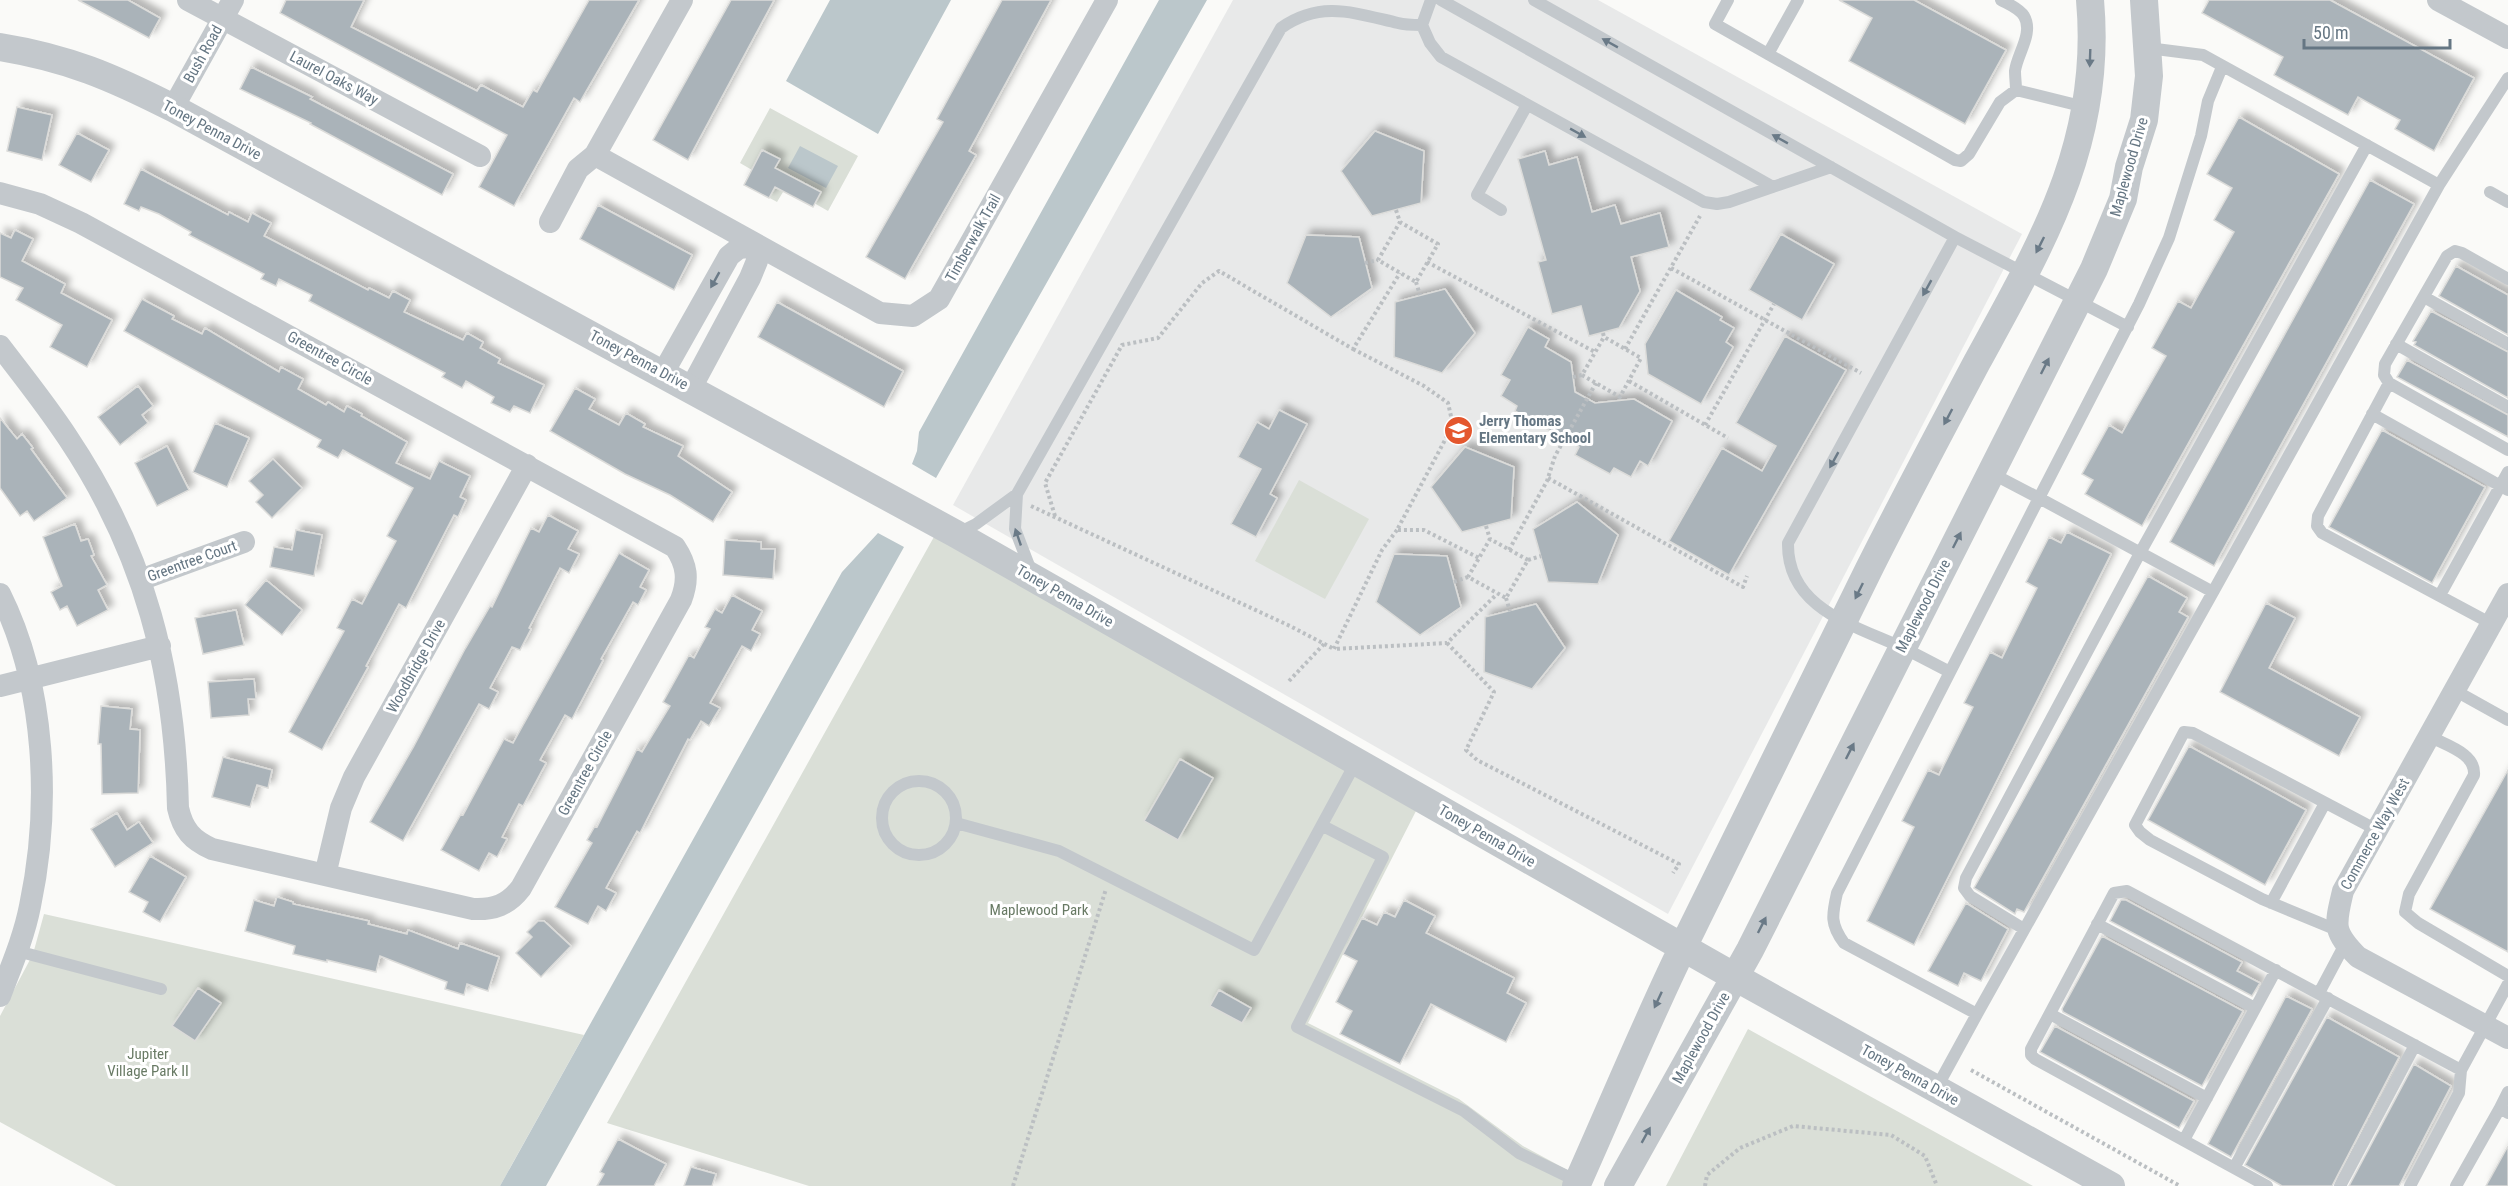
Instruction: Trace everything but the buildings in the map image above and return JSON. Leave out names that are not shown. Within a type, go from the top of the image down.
[{"type":"street","name":"Laurel Oaks Way","points":[[188,0],[228,9],[480,156]]},
{"type":"street","points":[[550,222],[578,169],[596,154],[682,0]]},
{"type":"street","name":"Timberwalk Trail","points":[[596,154],[880,313],[913,316],[939,299],[1107,0]]},
{"type":"street","points":[[1580,1185],[1683,947],[1904,499],[2026,273],[2063,194],[2078,145],[2085,107],[2091,61],[2090,0]]},
{"type":"street","name":"Maplewood Drive","points":[[1618,1186],[1735,977],[2094,269],[2123,199],[2129,167],[2144,120],[2149,76],[2144,0]]},
{"type":"street","points":[[2438,0],[2508,38]]},
{"type":"street","name":"Bush Road","points":[[173,108],[228,9]]},
{"type":"street","name":"Toney Penna Drive","points":[[0,47],[34,52],[83,66],[114,78],[173,108],[956,534],[1735,977],[2111,1186]]},
{"type":"street","name":"Greentree Circle","points":[[0,193],[40,204],[81,223],[675,547],[683,559],[687,572],[686,586],[681,600],[513,899],[487,910],[473,909],[212,849],[199,843],[188,834],[181,822],[178,808],[172,711],[160,646],[141,580],[96,482],[68,436],[0,346]]},
{"type":"street","points":[[663,373],[729,256],[739,248],[757,246],[757,261],[750,278],[691,388]]},
{"type":"street","name":"Woodbridge Drive","points":[[325,875],[341,808],[354,777],[527,465]]},
{"type":"street","name":"Greentree Court","points":[[141,580],[244,542]]},
{"type":"street","points":[[0,594],[15,631],[28,678],[40,748],[42,801],[36,873],[30,908],[0,996]]},
{"type":"street","name":"Commerce Way West","points":[[2341,937],[2338,912],[2343,891],[2508,594]]},
{"type":"street","points":[[0,686],[160,646]]},
{"type":"street","points":[[2341,937],[2358,957],[2508,1038]]},
{"type":"lane","points":[[1431,0],[1422,25],[1430,43],[1441,57],[1707,203],[1729,202],[1831,167]]},
{"type":"lane","points":[[1441,0],[1773,187]]},
{"type":"lane","points":[[1534,0],[1955,237],[2128,327]]},
{"type":"lane","points":[[1728,0],[1715,24],[1955,159],[1961,160],[1969,154],[2001,102],[2016,90]]},
{"type":"lane","points":[[1768,54],[1798,0]]},
{"type":"lane","points":[[2001,0],[2018,9],[2027,25],[2015,70],[2016,90]]},
{"type":"lane","points":[[956,534],[976,524],[1017,494],[1281,27],[1299,11],[1312,6],[1340,3],[1398,24],[1422,25]]},
{"type":"lane","points":[[2148,48],[2203,55],[2439,185]]},
{"type":"lane","points":[[1977,1014],[1844,943],[1833,929],[1833,909],[1837,893],[2128,327],[2169,238],[2201,136],[2208,102],[2222,66]]},
{"type":"lane","points":[[1936,1089],[2439,185],[2508,78]]},
{"type":"lane","points":[[2016,90],[2085,107]]},
{"type":"lane","points":[[1501,210],[1477,195],[1527,105]]},
{"type":"lane","points":[[2024,929],[1970,896],[1964,888],[1966,878],[2140,553],[2367,145]]},
{"type":"lane","points":[[2490,192],[2508,202]]},
{"type":"lane","points":[[1950,672],[1902,647],[1843,622],[1822,609],[1803,592],[1792,572],[1788,543],[1955,237]]},
{"type":"lane","points":[[2508,279],[2455,251],[2447,256],[2385,364],[2384,375],[2389,383],[2508,450]]},
{"type":"lane","points":[[2424,297],[2508,344]]},
{"type":"lane","points":[[2396,344],[2508,407]]},
{"type":"lane","points":[[2389,383],[2318,516],[2317,526],[2322,533],[2492,624]]},
{"type":"lane","points":[[2372,414],[2504,488]]},
{"type":"lane","points":[[2440,595],[2504,488],[2508,472]]},
{"type":"lane","points":[[1990,473],[2213,592]]},
{"type":"lane","points":[[1017,494],[1015,529],[1034,578]]},
{"type":"lane","points":[[2454,690],[2508,720]]},
{"type":"lane","points":[[2234,1168],[2323,995],[2341,937],[2150,840],[2135,825],[2184,732],[2193,733],[2377,830]]},
{"type":"lane","points":[[2429,736],[2471,759],[2474,775],[2409,894],[2405,912],[2418,923],[2508,976]]},
{"type":"lane","points":[[956,823],[1059,851],[1254,950],[1356,762]]},
{"type":"lane","points":[[920,781],[933,783],[950,797],[957,817],[956,823],[954,831],[942,848],[930,854],[917,855],[901,851],[891,842],[885,832],[882,819],[885,804],[892,793],[900,786],[920,781]]},
{"type":"lane","points":[[2271,903],[2325,803]]},
{"type":"lane","points":[[1323,826],[1383,857],[1297,1027],[1464,1111],[1519,1153],[1580,1185]]},
{"type":"lane","points":[[2267,1186],[2031,1055],[2031,1049],[2114,893],[2127,891],[2461,1070]]},
{"type":"lane","points":[[2097,924],[2255,1008]]},
{"type":"lane","points":[[17,951],[161,988]]},
{"type":"lane","points":[[2184,1140],[2276,970]]},
{"type":"lane","points":[[2410,1186],[2459,1094],[2461,1070],[2508,984]]},
{"type":"lane","points":[[2050,1014],[2207,1098]]},
{"type":"lane","points":[[2340,1186],[2415,1045]]},
{"type":"lane","points":[[2456,1186],[2504,1111],[2508,1092]]},
{"type":"path","points":[[1625,349],[1707,203]]},
{"type":"path","points":[[1396,210],[1400,222],[1438,244],[1416,282]]},
{"type":"path","points":[[1378,260],[1400,222]]},
{"type":"path","points":[[1365,263],[1378,260],[1416,282],[1420,295]]},
{"type":"path","points":[[1427,262],[1595,352]]},
{"type":"path","points":[[1671,268],[1861,373]]},
{"type":"path","points":[[1055,516],[1045,483],[1122,345],[1158,338],[1202,283],[1219,271],[1353,349],[1424,386],[1448,404],[1453,424],[1398,530],[1382,550],[1334,649]]},
{"type":"path","points":[[1353,349],[1400,273]]},
{"type":"path","points":[[1705,425],[1774,304]]},
{"type":"path","points":[[1573,377],[1582,375],[1620,399],[1644,358],[1603,335],[1582,375]]},
{"type":"path","points":[[1629,381],[1728,438]]},
{"type":"path","points":[[1509,550],[1548,478],[1555,456],[1596,383]]},
{"type":"path","points":[[1548,478],[1743,587],[1747,576]]},
{"type":"path","points":[[1028,516],[1029,505],[1334,649],[1447,643],[1497,594]]},
{"type":"path","points":[[1486,526],[1490,539],[1528,560]]},
{"type":"path","points":[[1398,530],[1424,530],[1479,558]]},
{"type":"path","points":[[1454,582],[1468,577],[1490,539]]},
{"type":"path","points":[[1510,611],[1506,598],[1528,560],[1541,556]]},
{"type":"path","points":[[1468,577],[1506,598]]},
{"type":"path","points":[[1447,643],[1494,692],[1466,750],[1478,760],[1679,864],[1673,873]]},
{"type":"path","points":[[1288,681],[1324,644]]},
{"type":"path","points":[[1013,1186],[1110,876]]},
{"type":"path","points":[[1971,1070],[2180,1186]]},
{"type":"path","points":[[1705,1186],[1707,1175],[1740,1148],[1793,1126],[1892,1135],[1925,1156],[1937,1186]]},
{"type":"shaded area","points":[[830,0],[951,0],[878,134],[786,81]]},
{"type":"shaded area","points":[[1159,0],[1207,0],[936,478],[912,464],[917,451],[919,432]]},
{"type":"shaded area","name":"Jerry Thomas Elementary School","points":[[1233,0],[1598,0],[2022,234],[1668,914],[953,505]]},
{"type":"shaded area","points":[[800,146],[838,166],[826,188],[788,168]]},
{"type":"shaded area","points":[[878,533],[904,547],[546,1186],[500,1186],[842,572]]},
{"type":"green space","points":[[770,108],[858,156],[828,211],[786,187],[777,202],[744,184],[752,170],[740,163]]},
{"type":"green space","points":[[1299,480],[1369,519],[1325,599],[1255,561]]},
{"type":"green space","name":"Maplewood Park","points":[[935,535],[1416,811],[1308,1023],[1459,1099],[1523,1146],[1571,1172],[1563,1186],[809,1186],[607,1123]]},
{"type":"green space","name":"Jupiter Village Park II","points":[[44,914],[584,1035],[500,1186],[116,1186],[0,1122],[0,1016],[33,954]]},
{"type":"green space","points":[[1748,1029],[2033,1186],[1666,1186]]},
{"type":"place","name":"Jerry Thomas Elementary School","points":[[1458,430]]}]
